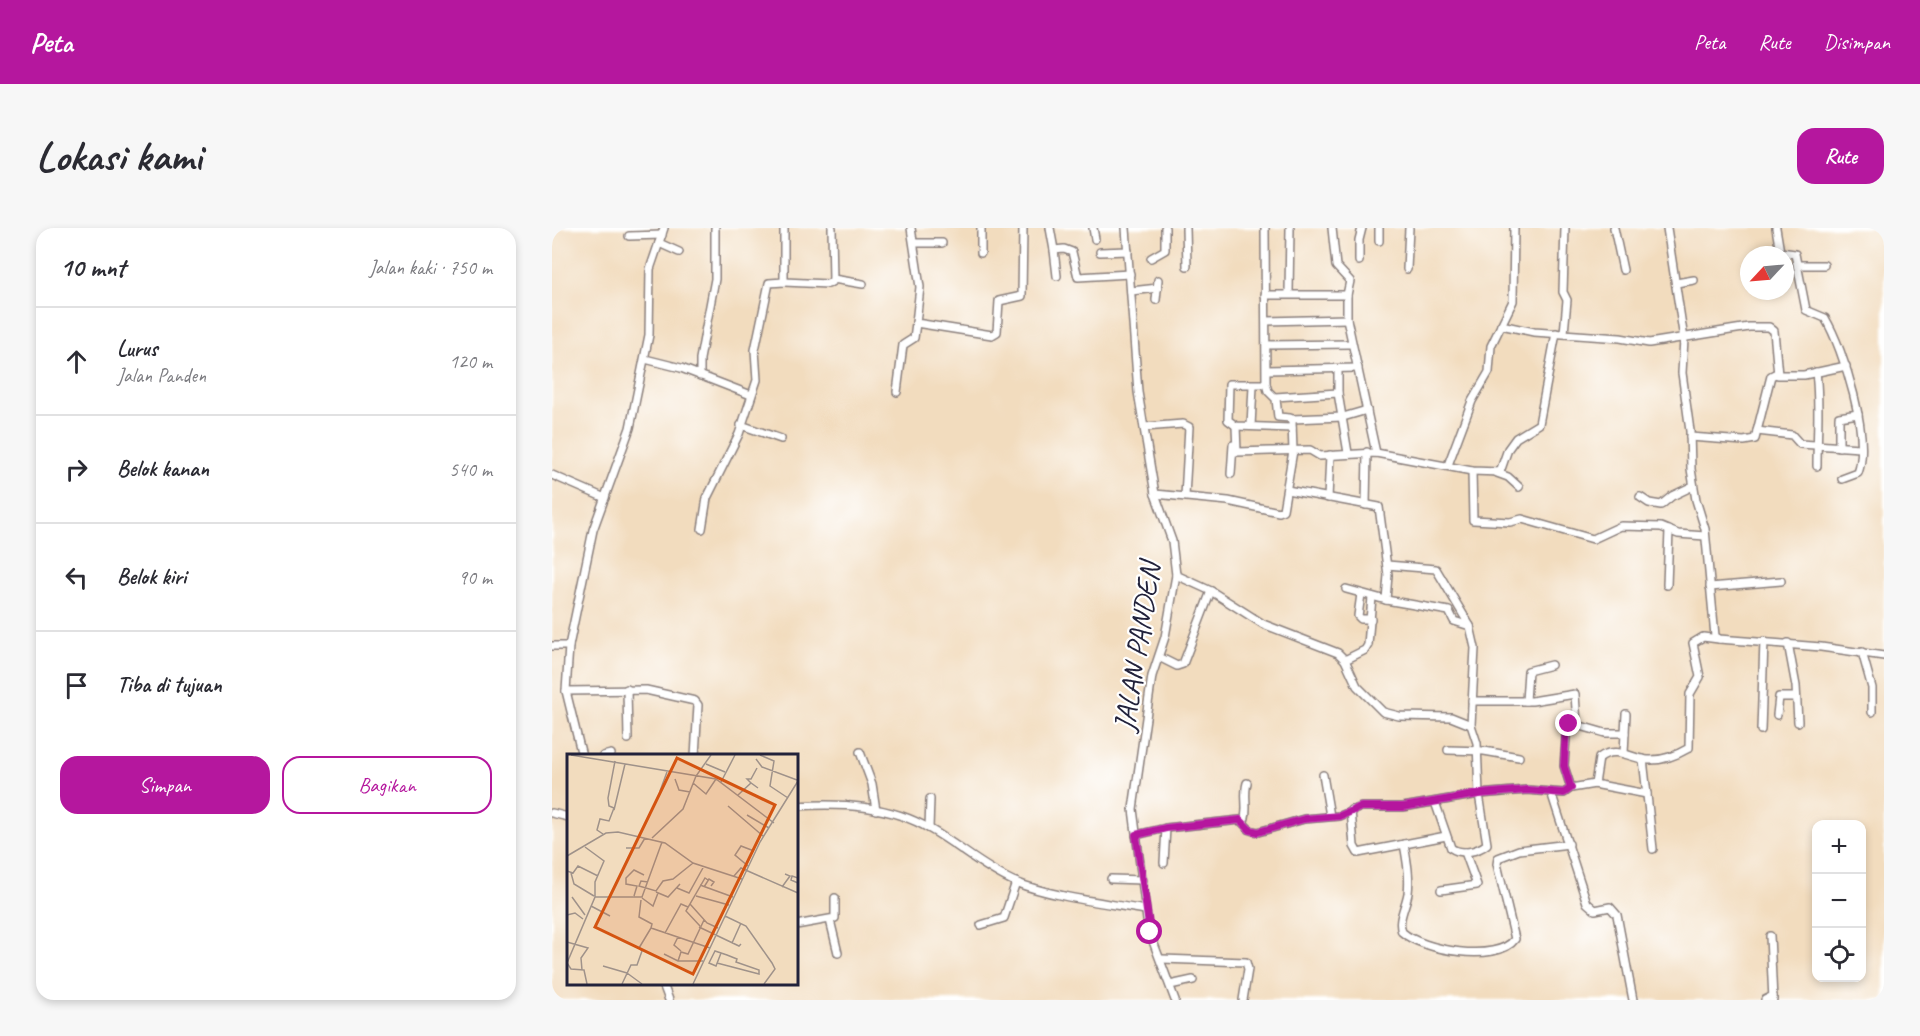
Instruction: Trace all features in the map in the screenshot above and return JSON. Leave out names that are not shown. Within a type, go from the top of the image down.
[{"type":"street","points":[[700,376],[700,359],[716,279],[715,228]]},
{"type":"street","points":[[784,228],[784,282]]},
{"type":"street","points":[[702,529],[707,498],[741,425],[757,380],[756,350],[769,283],[828,284],[833,279],[832,228]]},
{"type":"street","points":[[897,392],[903,345],[913,340],[920,287],[911,228]]},
{"type":"street","points":[[981,228],[981,253]]},
{"type":"street","points":[[916,323],[996,334],[999,300],[1022,296],[1023,228]]},
{"type":"street","points":[[1050,228],[1057,276]]},
{"type":"street","points":[[1093,228],[1095,239]]},
{"type":"street","name":"JALAN PANDEN","points":[[1126,228],[1144,427],[1155,494],[1172,541],[1176,575],[1159,657],[1150,683],[1144,741],[1134,798],[1136,835],[1148,927],[1162,959],[1174,1000]]},
{"type":"street","points":[[1151,258],[1165,250],[1165,228]]},
{"type":"street","points":[[1186,228],[1187,266]]},
{"type":"street","points":[[1265,228],[1268,370],[1266,384],[1269,392],[1275,397],[1338,393]]},
{"type":"street","points":[[1289,293],[1290,228]]},
{"type":"street","points":[[1332,228],[1336,266],[1350,281],[1347,295],[1347,319],[1376,453]]},
{"type":"street","points":[[1359,261],[1359,240],[1362,228]]},
{"type":"street","points":[[1379,228],[1379,241]]},
{"type":"street","points":[[1407,268],[1409,228]]},
{"type":"street","points":[[1448,465],[1472,401],[1489,372],[1489,351],[1513,301],[1514,228]]},
{"type":"street","points":[[1497,473],[1502,470],[1508,449],[1516,438],[1539,424],[1567,300],[1563,292],[1564,228]]},
{"type":"street","points":[[1614,228],[1623,270]]},
{"type":"street","points":[[1667,228],[1684,339],[1682,374],[1690,437],[1693,486],[1705,536],[1713,631],[1719,639]]},
{"type":"street","points":[[1776,228],[1780,252],[1795,254],[1806,310],[1825,318],[1846,366],[1858,414],[1860,448],[1858,473],[1842,479]]},
{"type":"street","points":[[582,754],[566,692],[569,646],[585,564],[605,498],[624,451],[645,359],[649,335],[650,269],[663,231],[629,236]]},
{"type":"street","points":[[659,243],[679,252]]},
{"type":"street","points":[[914,243],[942,243]]},
{"type":"street","points":[[1054,250],[1067,249],[1072,252],[1078,277],[1130,274]]},
{"type":"street","points":[[1100,252],[1128,251]]},
{"type":"street","points":[[1798,265],[1824,266]]},
{"type":"street","points":[[833,279],[863,284]]},
{"type":"street","points":[[1677,283],[1694,280]]},
{"type":"street","points":[[1131,291],[1158,284],[1156,300]]},
{"type":"street","points":[[1265,295],[1289,293],[1347,295]]},
{"type":"street","points":[[1266,321],[1347,319]]},
{"type":"street","points":[[1501,325],[1534,332],[1649,343],[1749,327],[1772,327],[1777,373]]},
{"type":"street","points":[[1267,345],[1351,344]]},
{"type":"street","points":[[645,359],[751,395]]},
{"type":"street","points":[[1690,437],[1750,441],[1756,438],[1770,379],[1777,373],[1804,375],[1846,366]]},
{"type":"street","points":[[1268,370],[1358,368]]},
{"type":"street","points":[[1338,370],[1338,393],[1348,453]]},
{"type":"street","points":[[1816,372],[1821,408],[1817,466]]},
{"type":"street","points":[[1266,384],[1228,385],[1227,418],[1236,426],[1292,428]]},
{"type":"street","points":[[1251,426],[1252,386]]},
{"type":"street","points":[[1275,397],[1277,416],[1292,419],[1343,417],[1367,410]]},
{"type":"street","points":[[1839,447],[1839,417],[1858,414]]},
{"type":"street","points":[[1155,494],[1228,501],[1281,512],[1293,451],[1292,419]]},
{"type":"street","points":[[1144,427],[1183,424],[1189,427],[1185,496]]},
{"type":"street","points":[[741,425],[781,438]]},
{"type":"street","points":[[1236,426],[1237,452],[1310,450],[1320,456],[1376,453],[1472,471],[1497,473],[1508,477],[1519,487]]},
{"type":"street","points":[[1757,431],[1789,435],[1799,443],[1817,446],[1860,448]]},
{"type":"street","points":[[1231,474],[1232,447],[1235,440]]},
{"type":"street","points":[[1366,505],[1367,452]]},
{"type":"street","points":[[1328,498],[1330,455]]},
{"type":"street","points":[[1472,471],[1473,520],[1510,522],[1522,519],[1593,539],[1621,525],[1661,527],[1678,534],[1705,536]]},
{"type":"street","points":[[552,475],[605,498]]},
{"type":"street","points":[[1640,497],[1652,504],[1661,505],[1672,496],[1693,486]]},
{"type":"street","points":[[1287,490],[1381,509],[1387,565],[1386,600]]},
{"type":"street","points":[[1667,585],[1669,530]]},
{"type":"street","points":[[1387,565],[1436,569],[1470,626],[1475,644],[1470,724],[1478,751],[1479,794],[1487,844],[1465,852],[1458,852],[1451,848],[1435,802]]},
{"type":"street","points":[[1176,575],[1211,591],[1263,624],[1336,651],[1345,660],[1357,686],[1383,712],[1399,716],[1451,717],[1470,724]]},
{"type":"street","points":[[1710,587],[1781,581]]},
{"type":"street","points":[[1346,590],[1386,600],[1449,611],[1454,621],[1470,626]]},
{"type":"street","points":[[1159,657],[1177,666],[1183,664],[1211,591]]},
{"type":"street","points":[[1361,594],[1358,616],[1361,619],[1371,619]]},
{"type":"street","points":[[1345,660],[1367,648],[1372,597]]},
{"type":"street","points":[[1594,784],[1597,780],[1599,757],[1624,753],[1643,759],[1664,759],[1690,747],[1690,694],[1700,677],[1693,643],[1703,638],[1764,641],[1884,656]]},
{"type":"street","points":[[1761,730],[1764,641]]},
{"type":"street","points":[[1788,644],[1798,722]]},
{"type":"street","points":[[552,646],[569,646]]},
{"type":"street","points":[[1862,652],[1872,688],[1872,712]]},
{"type":"street","points":[[1526,701],[1528,671],[1551,664]]},
{"type":"street","points":[[627,689],[628,739]]},
{"type":"street","points":[[566,692],[646,690],[696,702],[696,754]]},
{"type":"street","points":[[1472,701],[1526,701],[1574,694],[1577,725]]},
{"type":"street","points":[[1777,715],[1779,697],[1796,697]]},
{"type":"street","points":[[1624,753],[1626,714]]},
{"type":"street","points":[[1571,788],[1564,766],[1566,727],[1569,724],[1605,733],[1625,734]]},
{"type":"street","points":[[1448,750],[1478,751],[1519,757]]},
{"type":"street","points":[[860,753],[872,784],[876,810]]},
{"type":"street","points":[[1643,759],[1653,849]]},
{"type":"street","points":[[1323,776],[1330,816]]},
{"type":"street","points":[[1247,783],[1244,796],[1247,813],[1244,821],[1249,830],[1255,832],[1304,819],[1340,816],[1361,807],[1403,807],[1479,794],[1527,790],[1564,793],[1571,788],[1594,784],[1647,794]]},
{"type":"street","points":[[1551,792],[1588,906],[1595,910],[1608,906],[1616,913],[1633,1000]]},
{"type":"street","points":[[929,828],[930,800]]},
{"type":"street","points":[[798,806],[836,804],[876,810],[929,828],[977,862],[1016,882],[1145,910]]},
{"type":"street","points":[[1352,810],[1356,852],[1446,836]]},
{"type":"street","points":[[552,813],[567,817]]},
{"type":"street","points":[[1136,835],[1166,828],[1244,821]]},
{"type":"street","points":[[1164,863],[1166,828]]},
{"type":"street","points":[[1404,844],[1409,871],[1408,895],[1400,925],[1402,932],[1417,941],[1433,946],[1477,953],[1509,945],[1515,939],[1497,864],[1498,858],[1519,850],[1569,844]]},
{"type":"street","points":[[1441,890],[1477,885],[1465,852]]},
{"type":"street","points":[[1111,879],[1143,880]]},
{"type":"street","points":[[981,925],[1004,918],[1016,882]]},
{"type":"street","points":[[798,925],[836,917],[835,898]]},
{"type":"street","points":[[830,920],[838,953]]},
{"type":"street","points":[[1765,1000],[1773,998],[1770,936]]},
{"type":"street","points":[[1162,959],[1245,962],[1248,969],[1243,1000]]},
{"type":"street","points":[[1170,985],[1193,980]]},
{"type":"street","points":[[663,985],[669,1000]]},
{"type":"route","points":[[1150,932],[1145,910],[1142,868],[1136,835],[1166,828],[1214,825],[1240,820],[1244,821],[1250,830],[1258,832],[1304,819],[1340,816],[1361,807],[1403,807],[1460,796],[1527,790],[1564,793],[1571,788],[1564,766],[1566,727],[1569,724]]}]
